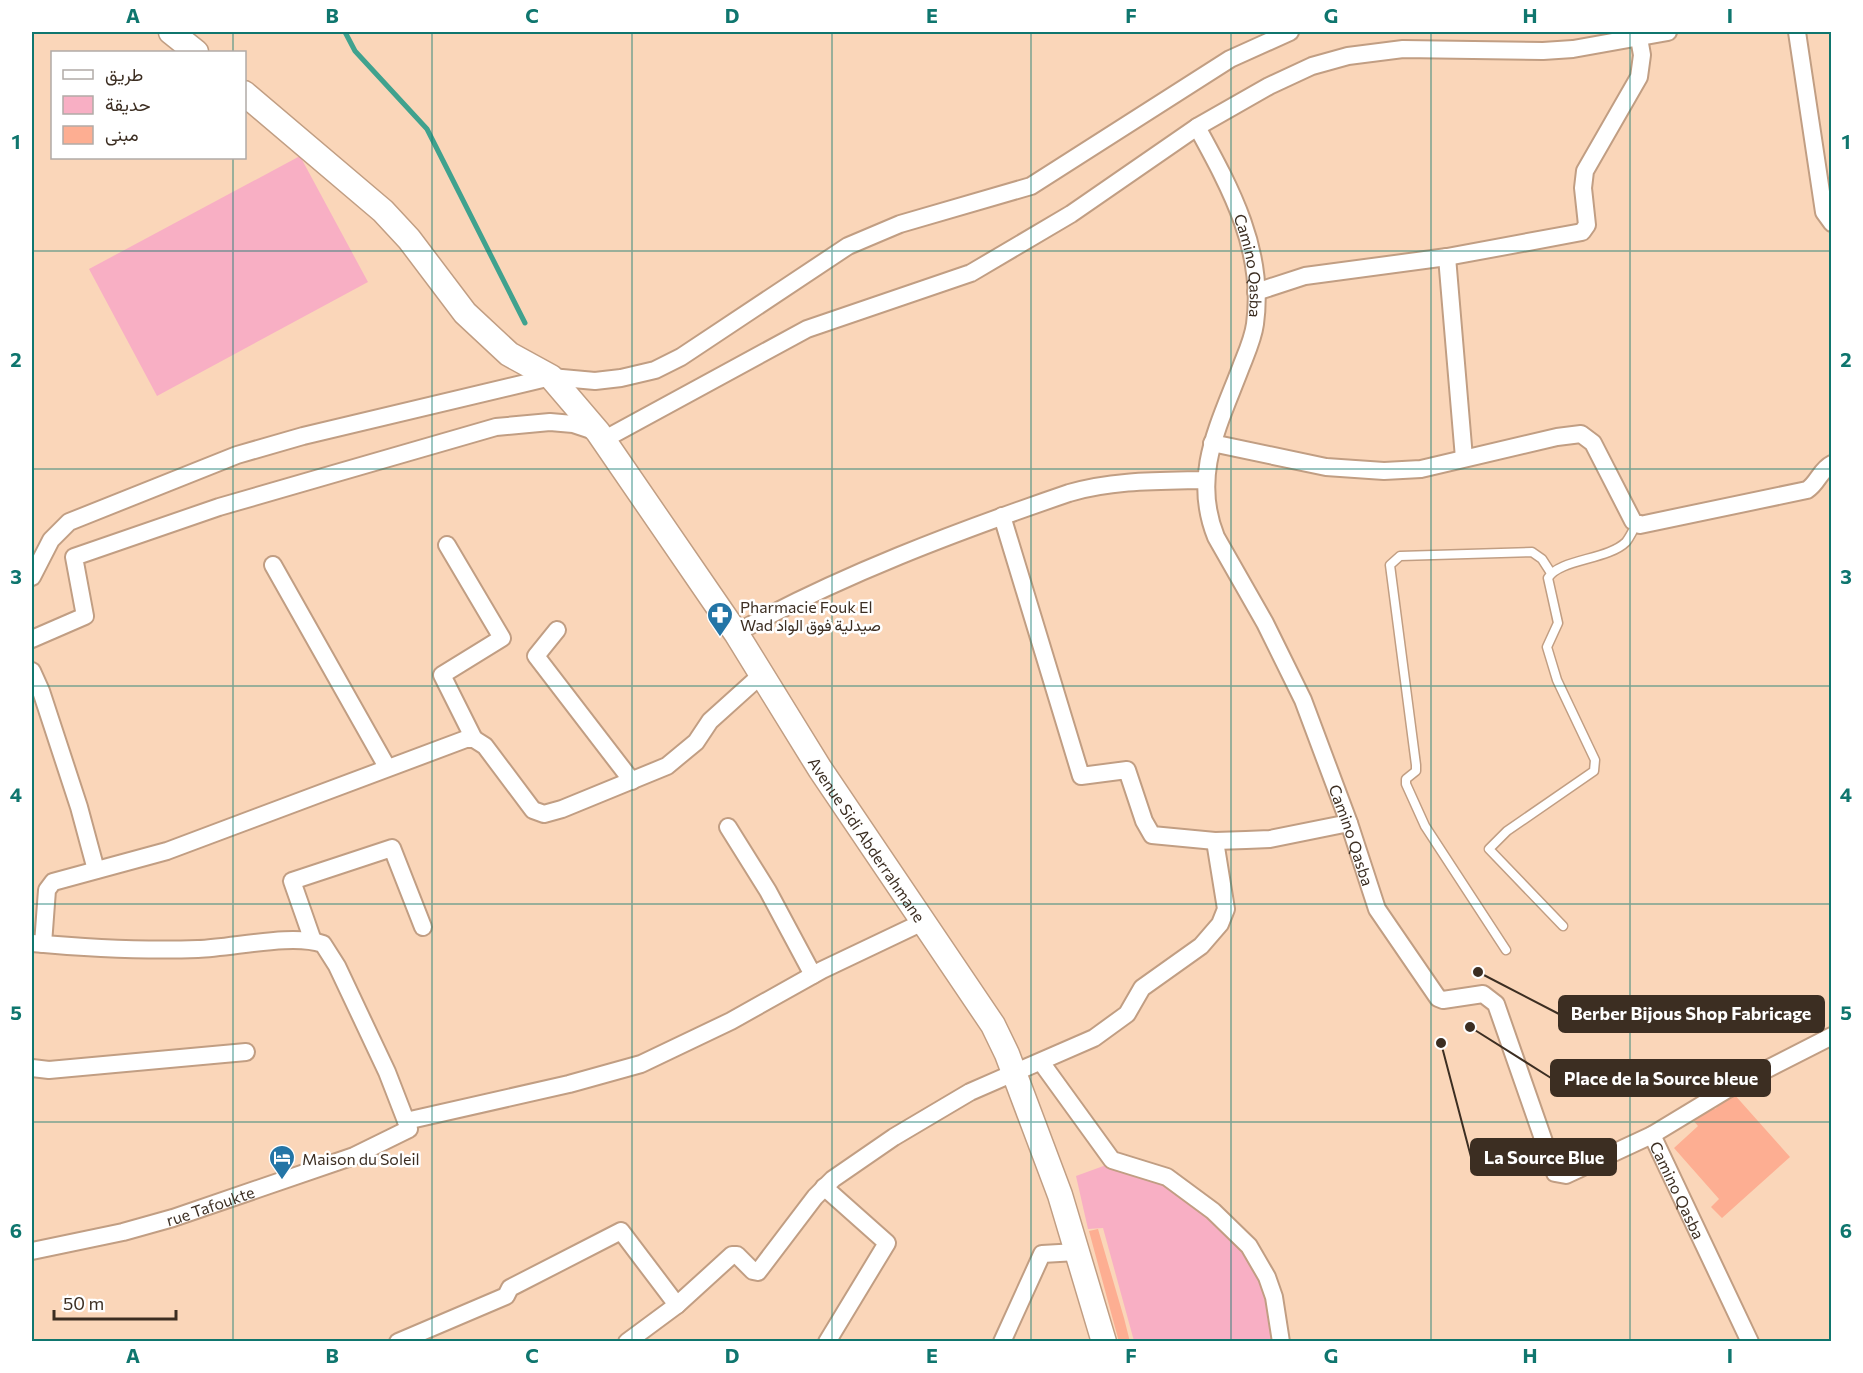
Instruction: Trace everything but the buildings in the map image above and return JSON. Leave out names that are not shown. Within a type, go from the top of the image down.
[{"type":"street","points":[[171,32],[195,51]]},
{"type":"street","points":[[32,577],[51,540],[69,522],[160,484],[237,456],[303,436],[551,377],[595,381],[655,370],[681,357],[848,246],[900,224],[1031,186],[1230,59],[1290,32]]},
{"type":"street","points":[[32,639],[85,616],[74,557],[219,507],[496,427],[550,422],[573,424],[600,436],[807,329],[971,273],[1071,214],[1197,128],[1269,86],[1312,66],[1348,56],[1403,49],[1543,51],[1668,32]]},
{"type":"street","points":[[1797,32],[1824,212],[1832,223]]},
{"type":"street","points":[[1256,292],[1305,276],[1447,257],[1556,239],[1584,230],[1587,225],[1582,188],[1585,171],[1639,77],[1642,55],[1640,38]]},
{"type":"street","points":[[246,95],[383,211],[409,239],[465,313],[509,354],[551,377]]},
{"type":"street","name":"Camino Qasba","points":[[1197,128],[1242,215],[1250,242],[1256,292],[1255,325],[1212,443],[1205,480],[1208,518],[1216,537],[1286,664],[1349,823],[1377,909],[1435,995],[1443,1000],[1483,994],[1496,1004],[1556,1173],[1566,1175],[1652,1135],[1750,1341]]},
{"type":"street","points":[[1447,257],[1464,458]]},
{"type":"street","name":"Avenue Sidi Abderrahmane","points":[[551,377],[600,436],[736,633],[760,676],[993,1025],[1060,1195],[1104,1341]]},
{"type":"street","points":[[1212,443],[1357,470],[1421,469],[1581,434],[1593,443],[1636,525],[1808,490],[1814,486],[1823,470],[1832,464]]},
{"type":"street","points":[[736,633],[781,608],[886,561],[1002,516],[1094,486],[1205,480]]},
{"type":"street","points":[[1002,516],[1081,776],[1126,770],[1149,833],[1215,841],[1270,839],[1349,823]]},
{"type":"street","points":[[447,545],[502,638],[442,675],[474,739],[485,746],[528,806],[538,813],[551,813],[667,766],[688,749],[710,721],[760,676]]},
{"type":"street","points":[[273,565],[387,767]]},
{"type":"street","points":[[557,630],[536,656],[632,782]]},
{"type":"street","points":[[32,671],[41,691],[60,756],[79,807],[96,870]]},
{"type":"street","points":[[474,739],[387,767],[167,851],[56,880],[48,887],[37,944],[144,950],[200,949],[313,941],[322,944],[329,950],[337,966],[387,1072],[406,1121],[569,1084],[641,1064],[731,1022],[813,975],[925,921]]},
{"type":"street","points":[[728,827],[768,891],[813,975]]},
{"type":"street","points":[[627,1341],[677,1305],[732,1255],[737,1255],[753,1271],[758,1272],[824,1187],[894,1137],[970,1092],[1094,1038],[1122,1018],[1142,988],[1202,946],[1224,916],[1227,903],[1215,841]]},
{"type":"street","points":[[313,941],[292,881],[392,848],[423,927]]},
{"type":"street","points":[[1652,1135],[1728,1089],[1832,1036]]},
{"type":"street","points":[[32,1068],[49,1070],[246,1052]]},
{"type":"street","points":[[1041,1062],[1112,1160],[1167,1177],[1213,1211],[1249,1246],[1263,1269],[1274,1297],[1281,1341]]},
{"type":"street","name":"rue Tafoukte","points":[[32,1251],[123,1232],[173,1218],[319,1169],[354,1156],[409,1129],[406,1121]]},
{"type":"street","points":[[824,1187],[887,1242],[827,1341]]},
{"type":"street","points":[[398,1341],[506,1296],[510,1288],[621,1231],[677,1305]]},
{"type":"street","points":[[1002,1341],[1042,1254],[1077,1252]]},
{"type":"lane","points":[[1563,927],[1489,851],[1491,845],[1508,831],[1594,771],[1596,764],[1557,680],[1547,646],[1558,623],[1548,578],[1551,573],[1602,555],[1626,542],[1636,525]]},
{"type":"lane","points":[[1506,950],[1425,826],[1406,784],[1406,779],[1416,771],[1416,765],[1390,565],[1400,556],[1532,552],[1542,559],[1551,573]]},
{"type":"green space","points":[[300,156],[368,282],[157,396],[89,269]]},
{"type":"green space","points":[[1109,1164],[1165,1179],[1232,1227],[1268,1298],[1277,1341],[1134,1341],[1103,1228],[1088,1229],[1076,1176]]},
{"type":"waterway","points":[[345,32],[355,51],[427,129],[525,323]]},
{"type":"place","name":"Pharmacie Fouk El Wad صيدلية فوق الواد","points":[[720,638]]},
{"type":"place","name":"Berber Bijous Shop Fabricage","points":[[1478,972]]},
{"type":"place","name":"Place de la Source bleue","points":[[1470,1027]]},
{"type":"place","name":"La Source Blue","points":[[1441,1043]]},
{"type":"place","name":"Maison du Soleil","points":[[282,1181]]}]
